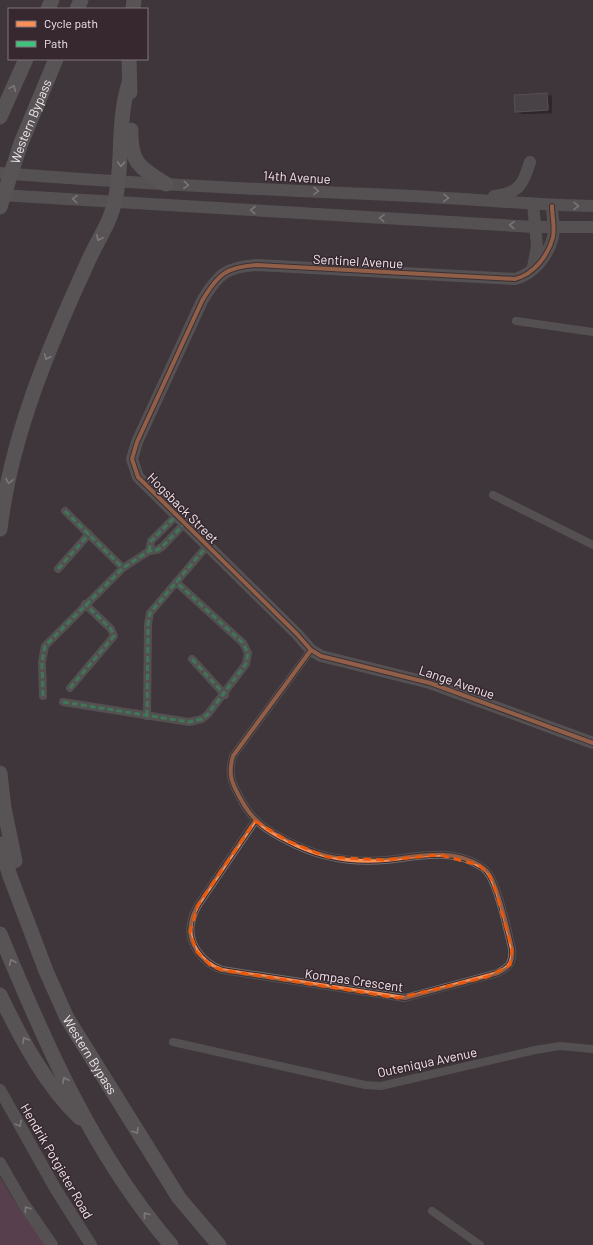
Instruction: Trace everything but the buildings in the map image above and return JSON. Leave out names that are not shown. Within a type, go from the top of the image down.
[{"type":"highway","points":[[0,117],[26,60]]},
{"type":"highway","name":"Western Bypass","points":[[0,207],[21,143],[56,60]]},
{"type":"highway","points":[[129,60],[132,118],[131,142],[134,159],[143,170],[166,184]]},
{"type":"highway","points":[[0,529],[10,477],[29,405],[48,355],[86,265],[109,218],[114,202],[119,182],[122,114],[129,83]]},
{"type":"highway","points":[[0,773],[11,845],[23,888],[65,992],[124,1111]]},
{"type":"highway","name":"Western Bypass","points":[[0,844],[43,964],[67,1018],[179,1198],[219,1245]]},
{"type":"highway","points":[[0,934],[50,1050],[89,1127],[145,1215],[171,1245]]},
{"type":"highway","points":[[0,995],[52,1087],[63,1102],[89,1127]]},
{"type":"main road","points":[[475,199],[508,194],[516,190],[525,180],[530,162]]},
{"type":"main road","name":"14th Avenue","points":[[0,173],[119,182],[475,199],[552,206],[593,206]]},
{"type":"main road","points":[[0,195],[534,227],[593,227]]},
{"type":"main road","points":[[532,270],[537,246],[533,204]]},
{"type":"main road","name":"Sentinel Avenue","points":[[178,352],[211,285],[228,271],[237,266],[257,265],[507,279],[521,278],[542,261],[553,236],[552,206]]},
{"type":"main road","name":"Hogsback Street","points":[[178,352],[136,442],[132,459],[138,478],[297,634],[311,650]]},
{"type":"main road","name":"Lange Avenue","points":[[311,650],[335,660],[411,677],[430,683],[593,743]]},
{"type":"main road","name":"Hendrik Potgieter Road","points":[[0,1090],[55,1188],[91,1245]]},
{"type":"main road","points":[[0,1163],[23,1203],[52,1245]]},
{"type":"street","points":[[516,321],[593,332]]},
{"type":"street","points":[[493,495],[593,545]]},
{"type":"street","points":[[66,511],[123,568]]},
{"type":"street","points":[[43,696],[42,662],[45,646],[85,604],[123,568],[149,551],[151,541],[180,520]]},
{"type":"street","points":[[58,569],[89,534]]},
{"type":"street","points":[[147,716],[149,617],[153,608],[208,546]]},
{"type":"street","points":[[63,702],[189,722],[195,721],[208,714],[225,694],[246,664],[248,653],[243,643],[176,582]]},
{"type":"street","points":[[70,688],[114,636],[110,629],[85,604]]},
{"type":"street","name":"Kompas Crescent","points":[[255,821],[198,905],[192,919],[190,932],[193,943],[197,952],[211,966],[222,970],[404,998],[498,973],[510,965],[513,958],[512,949],[496,892],[490,876],[479,865],[460,858],[440,855],[384,860],[360,860],[327,857],[294,844],[255,821],[246,809],[230,776],[233,756],[311,650]]},
{"type":"street","points":[[192,659],[225,694]]},
{"type":"street","name":"Outeniqua Avenue","points":[[173,1042],[365,1085],[381,1086],[535,1050],[560,1046],[593,1049]]},
{"type":"street","points":[[432,1211],[480,1245]]},
{"type":"highlighted area","points":[[255,821],[288,841],[327,857],[384,860],[440,855],[479,865],[490,876],[496,892],[512,949],[510,965],[487,977],[398,998],[222,970],[211,966],[197,952],[190,932],[198,905]]},
{"type":"shaded area","points":[[0,1177],[16,1204],[46,1245],[0,1245]]},
{"type":"marked path","points":[[65,511],[123,568]]},
{"type":"marked path","points":[[149,551],[151,541],[176,516]]},
{"type":"marked path","points":[[43,696],[42,662],[45,646],[123,568],[149,551],[157,550],[162,547],[184,524]]},
{"type":"marked path","points":[[58,569],[89,534]]},
{"type":"marked path","points":[[147,716],[148,624],[150,613],[207,546]]},
{"type":"marked path","points":[[63,702],[189,722],[202,719],[208,714],[246,664],[248,653],[243,643],[176,582]]},
{"type":"marked path","points":[[70,688],[114,636],[111,629],[85,604]]},
{"type":"marked path","points":[[192,659],[225,695]]},
{"type":"cycle path","points":[[552,206],[554,233],[548,251],[534,269],[522,277],[515,279],[257,265],[230,270],[218,278],[202,301],[137,442],[132,459],[138,477],[297,634],[311,650],[321,656],[430,683],[593,743]]},
{"type":"cycle path","points":[[255,821],[198,905],[192,917],[190,928],[193,943],[202,957],[215,967],[222,970],[405,998],[498,973],[510,964],[512,949],[500,901],[490,876],[481,867],[469,860],[446,855],[372,861],[334,858],[310,851],[273,833],[256,820],[247,809],[232,781],[231,763],[233,756],[311,650]]}]
